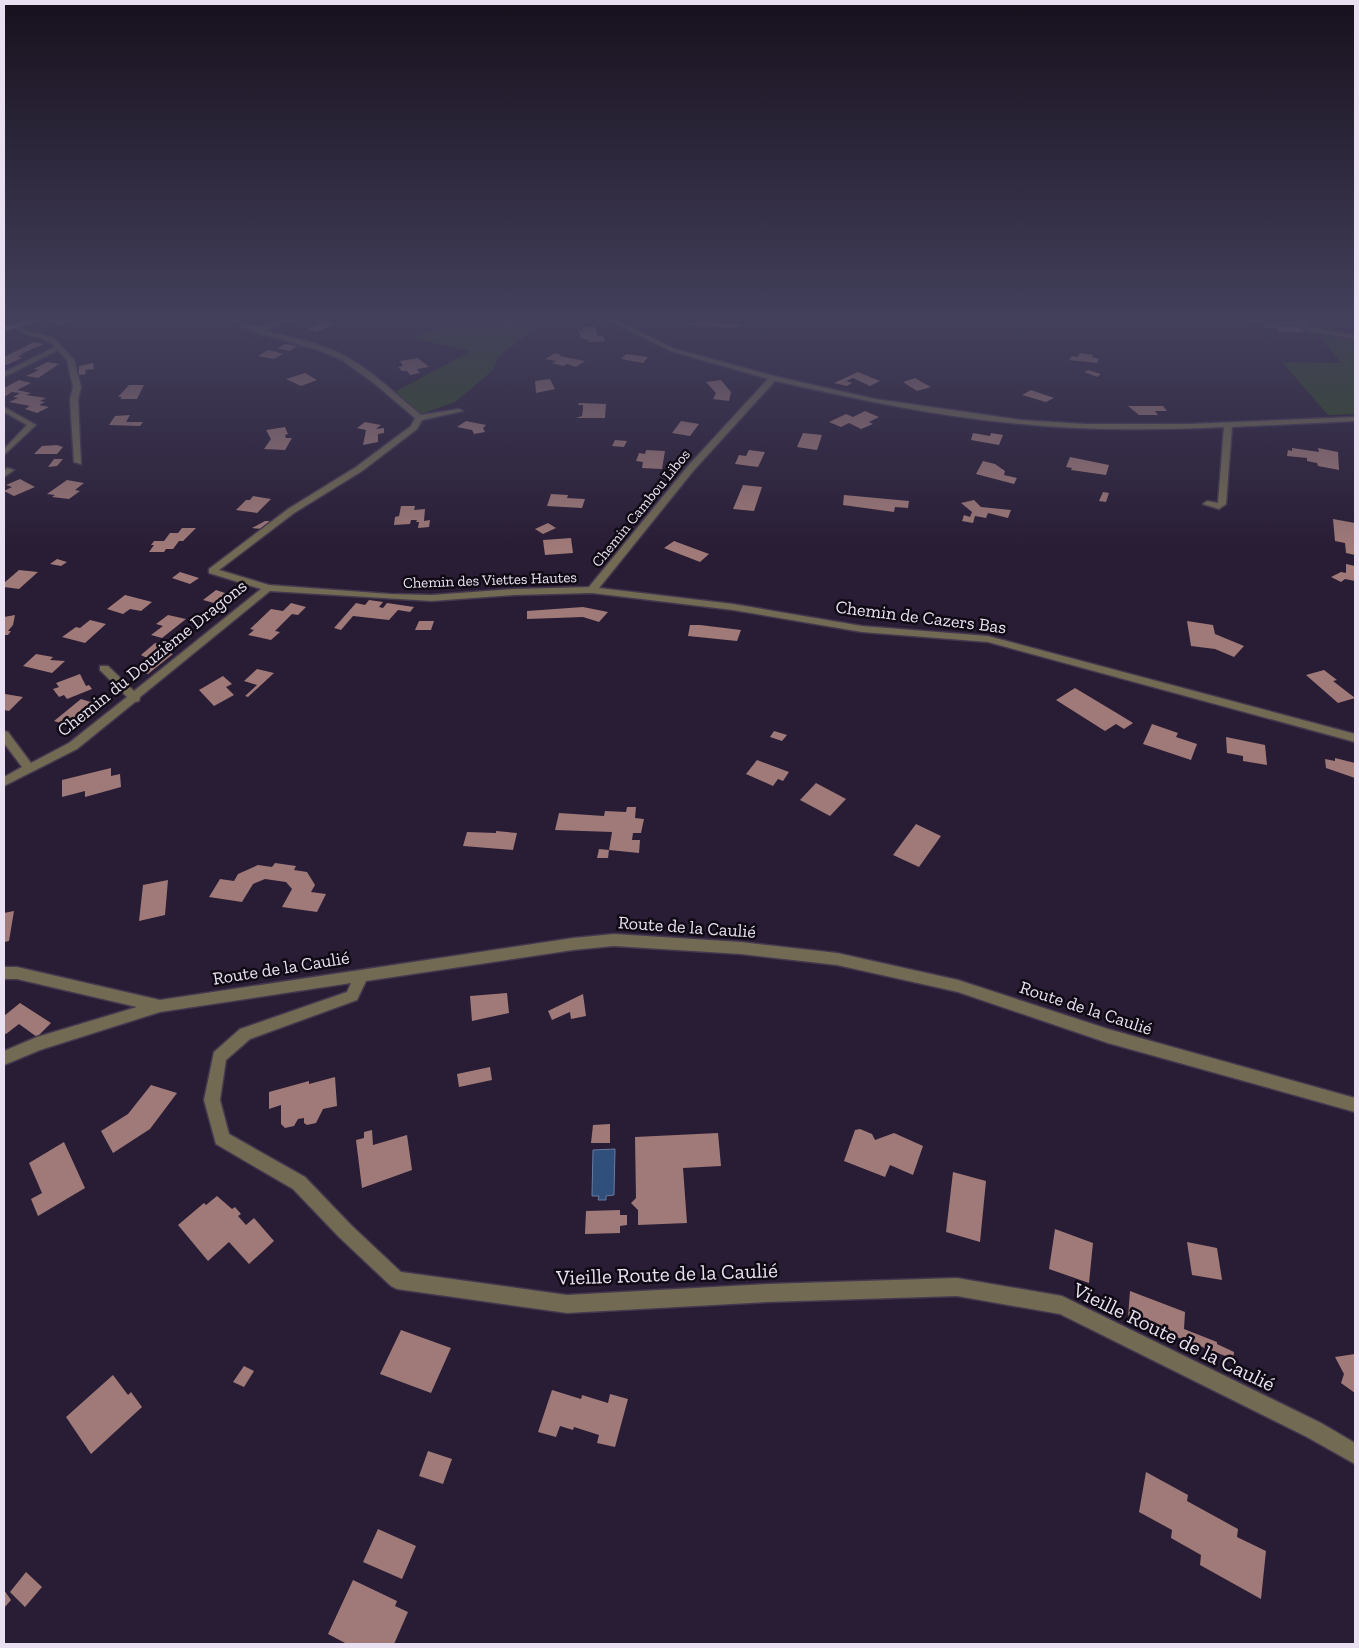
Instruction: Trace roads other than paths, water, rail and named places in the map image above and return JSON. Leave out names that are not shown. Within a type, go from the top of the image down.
[{"type":"street","points":[[75,397],[78,462]]},
{"type":"street","points":[[393,397],[419,418],[459,411]]},
{"type":"street","name":"Chemin Cambou Libos","points":[[592,590],[691,468],[756,397]]},
{"type":"street","points":[[857,397],[1020,422],[1085,426],[1228,424],[1355,419]]},
{"type":"street","points":[[4,409],[32,425],[4,453]]},
{"type":"street","name":"Chemin des Viettes Hautes","points":[[419,418],[414,427],[359,470],[291,511],[212,571],[268,588],[432,598],[514,592],[592,590]]},
{"type":"street","points":[[1207,504],[1219,506],[1222,504],[1228,424]]},
{"type":"street","name":"Chemin du Douzième Dragons","points":[[4,782],[73,746],[135,698],[268,588]]},
{"type":"street","name":"Chemin de Cazers Bas","points":[[592,590],[733,607],[862,629],[988,639],[1355,738]]},
{"type":"street","points":[[104,668],[135,698]]},
{"type":"street","points":[[4,734],[30,769]]},
{"type":"street","name":"Route de la Caulié","points":[[4,973],[17,973],[160,1006],[573,944],[614,940],[741,948],[836,959],[958,986],[1108,1036],[1355,1105]]},
{"type":"street","name":"Vieille Route de la Caulié","points":[[362,975],[352,996],[245,1034],[219,1057],[212,1100],[222,1139],[299,1183],[345,1231],[397,1280],[566,1304],[768,1293],[958,1287],[1062,1305],[1314,1430],[1355,1454]]},
{"type":"street","points":[[4,1058],[36,1044],[160,1006]]},
{"type":"water","points":[[615,1149],[614,1195],[606,1196],[606,1200],[598,1200],[599,1196],[592,1196],[593,1150]]}]
